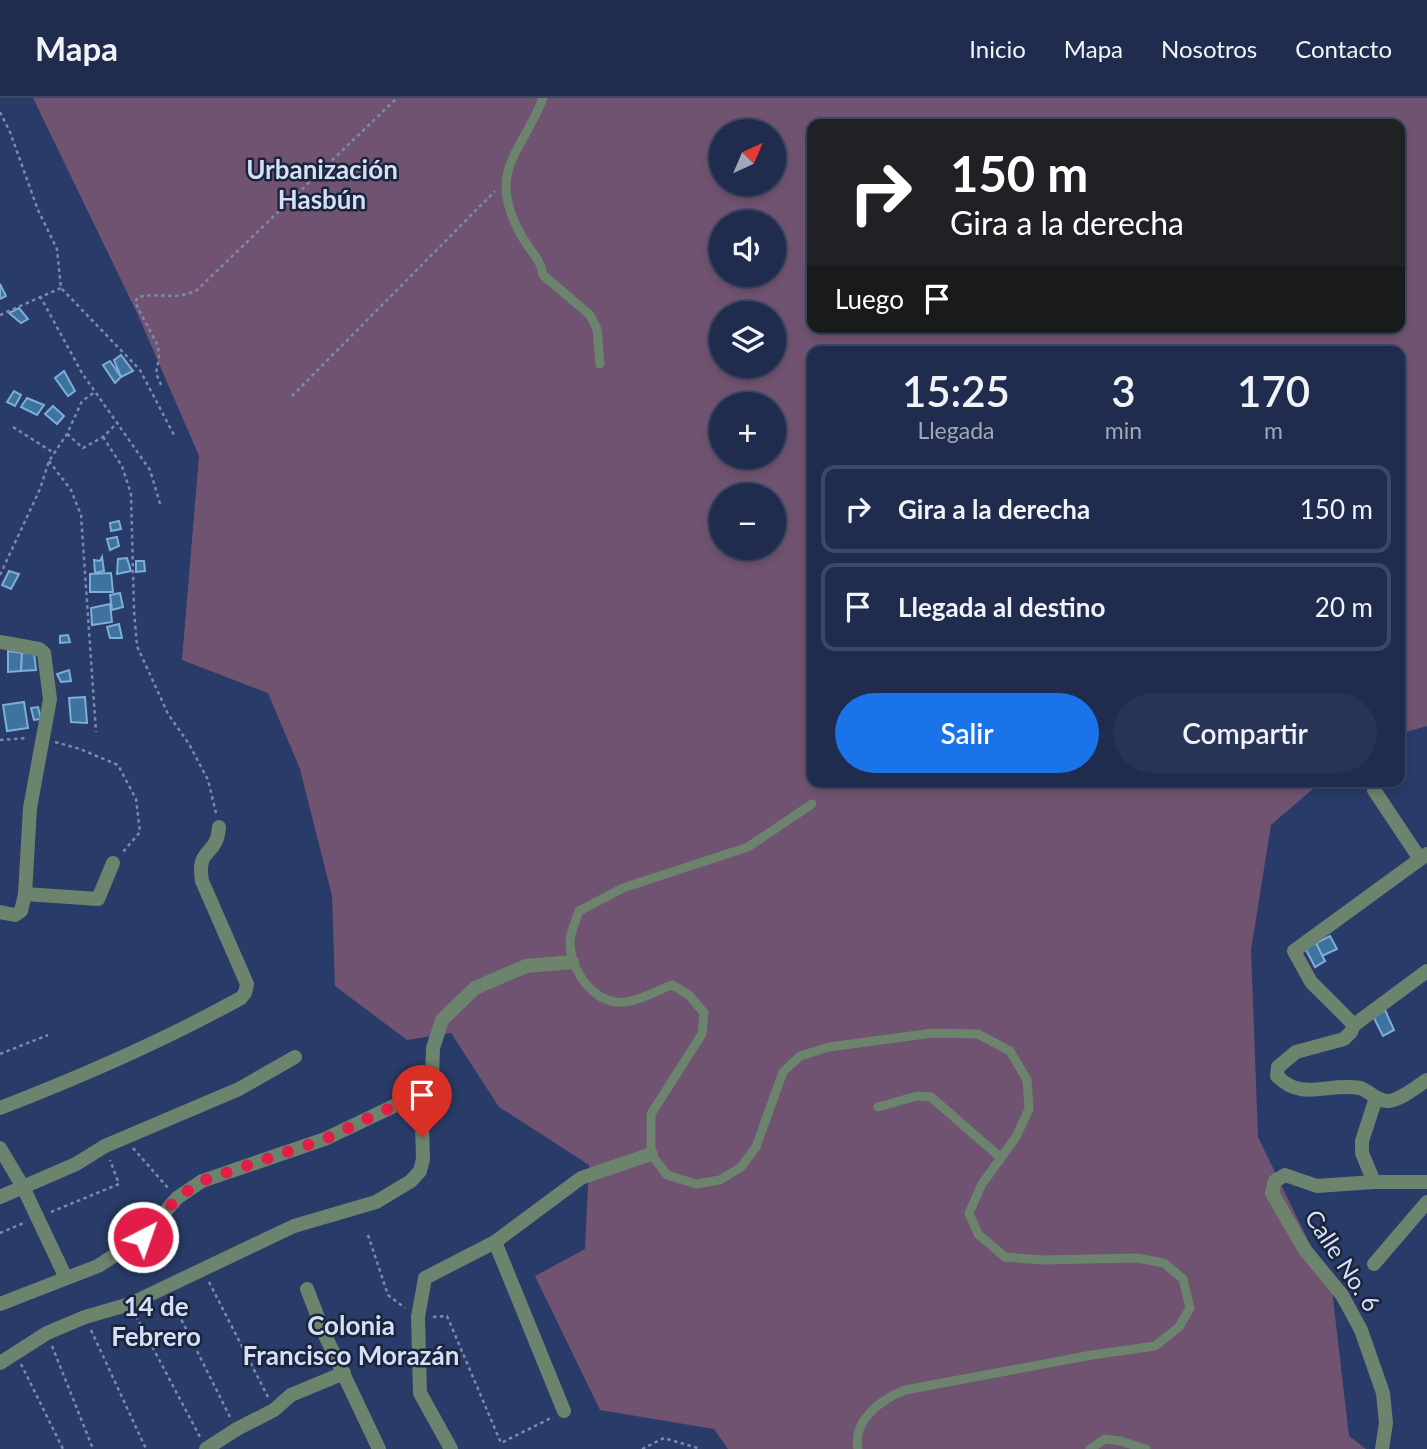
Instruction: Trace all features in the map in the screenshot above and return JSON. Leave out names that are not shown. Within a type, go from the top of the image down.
[{"type":"street","points":[[0,642],[39,649],[44,653],[50,699],[30,808],[25,894],[18,913],[15,915],[0,912]]},
{"type":"street","points":[[1354,1025],[1311,982],[1294,954],[1296,949],[1424,857],[1374,790]]},
{"type":"street","points":[[0,1108],[82,1077],[183,1030],[246,993],[247,984],[202,881],[199,867],[202,857],[217,842],[219,827]]},
{"type":"street","points":[[25,894],[98,899],[113,863]]},
{"type":"street","points":[[0,1304],[98,1266],[143,1237],[177,1198],[202,1181],[325,1139],[421,1093],[432,1077],[433,1048],[442,1020],[475,988],[526,966],[572,962]]},
{"type":"street","points":[[1427,971],[1354,1025],[1344,1038],[1290,1056],[1278,1067],[1277,1076],[1294,1089],[1342,1086],[1363,1089],[1386,1101],[1394,1100],[1427,1080]]},
{"type":"street","points":[[0,1197],[76,1164],[105,1146],[239,1089],[295,1058]]},
{"type":"street","points":[[0,1363],[47,1333],[85,1317],[130,1304],[294,1226],[376,1202],[411,1181],[420,1171],[423,1159],[421,1093]]},
{"type":"street","points":[[1376,1098],[1362,1141],[1362,1153],[1374,1182],[1427,1182]]},
{"type":"street","points":[[0,1148],[23,1187],[66,1278]]},
{"type":"street","points":[[451,1449],[420,1393],[418,1317],[425,1278],[495,1242],[581,1178],[651,1154]]},
{"type":"street","name":"Calle No. 6","points":[[1374,1182],[1317,1186],[1285,1175],[1275,1181],[1272,1193],[1305,1250],[1342,1295],[1361,1330],[1383,1393],[1386,1423],[1382,1449]]},
{"type":"street","points":[[1374,1264],[1427,1202]]},
{"type":"street","points":[[495,1242],[564,1411]]},
{"type":"street","points":[[307,1289],[324,1333],[379,1449]]},
{"type":"street","points":[[203,1443],[274,1410],[291,1395],[344,1373]]},
{"type":"lane","points":[[543,98],[536,118],[512,158],[505,181],[509,206],[520,234],[542,266],[543,275],[590,315],[597,329],[600,364]]},
{"type":"lane","points":[[812,804],[748,847],[623,888],[579,911],[570,939],[572,962],[583,980],[601,998],[625,1002],[672,985],[689,995],[704,1013],[702,1034],[651,1114],[651,1154],[667,1175],[696,1184],[720,1180],[741,1167],[756,1147],[783,1072],[800,1056],[829,1046],[933,1033],[978,1034],[1010,1051],[1027,1080],[1029,1109],[1016,1137],[982,1184],[969,1213],[978,1234],[1005,1257],[1042,1260],[1137,1258],[1164,1263],[1183,1279],[1190,1308],[1179,1326],[1155,1346],[905,1390],[885,1398],[863,1421],[856,1441],[858,1449]]},
{"type":"lane","points":[[878,1107],[917,1096],[931,1097],[1001,1158]]},
{"type":"lane","points":[[1090,1449],[1105,1439],[1146,1449]]},
{"type":"path","points":[[161,385],[156,373],[158,346],[135,302],[138,297],[184,297],[197,290],[397,98]]},
{"type":"path","points":[[0,112],[38,210],[57,249],[61,288],[140,370],[175,437]]},
{"type":"path","points":[[292,396],[505,181]]},
{"type":"path","points":[[0,315],[61,288]]},
{"type":"path","points":[[40,296],[82,373],[150,470],[162,507]]},
{"type":"path","points":[[0,575],[40,489],[49,461],[67,434],[82,401],[95,392]]},
{"type":"path","points":[[67,434],[83,448],[103,437],[118,422]]},
{"type":"path","points":[[13,428],[54,453]]},
{"type":"path","points":[[103,437],[122,466],[131,494],[137,646],[168,714],[189,744],[208,780],[219,827]]},
{"type":"path","points":[[49,461],[71,490],[81,515],[96,732]]},
{"type":"path","points":[[0,740],[42,738],[80,749],[118,765],[136,799],[141,832],[113,863]]},
{"type":"path","points":[[0,1054],[48,1035]]},
{"type":"path","points":[[124,1138],[177,1198]]},
{"type":"path","points":[[0,1233],[119,1184],[105,1146]]},
{"type":"path","points":[[368,1236],[388,1295],[418,1317],[447,1316],[501,1443],[564,1411]]},
{"type":"path","points":[[203,1269],[274,1410]]},
{"type":"path","points":[[164,1286],[237,1429]]},
{"type":"path","points":[[130,1304],[203,1443]]},
{"type":"path","points":[[85,1317],[146,1449]]},
{"type":"path","points":[[47,1333],[93,1449]]},
{"type":"path","points":[[16,1353],[63,1449]]},
{"type":"path","points":[[642,1449],[664,1438],[701,1449]]},
{"type":"shaded area","points":[[33,98],[1427,98],[1427,726],[1405,733],[1405,346],[807,346],[807,787],[1315,787],[1271,825],[1251,950],[1258,1137],[1332,1290],[1349,1436],[1366,1449],[728,1449],[714,1429],[600,1410],[535,1276],[585,1249],[589,1165],[499,1107],[451,1033],[407,1040],[335,986],[332,896],[300,769],[268,693],[182,660],[199,456],[138,315]]},
{"type":"building","points":[[0,284],[6,296],[0,299]]},
{"type":"building","points":[[19,308],[28,319],[21,323],[9,313]]},
{"type":"building","points":[[121,355],[133,371],[121,377],[114,360]]},
{"type":"building","points":[[110,361],[121,377],[115,383],[103,365]]},
{"type":"building","points":[[64,371],[75,391],[68,396],[55,378]]},
{"type":"building","points":[[14,391],[21,395],[15,406],[7,402]]},
{"type":"building","points":[[27,398],[44,405],[37,415],[21,407]]},
{"type":"building","points":[[53,406],[64,416],[57,424],[45,414]]},
{"type":"building","points":[[119,521],[121,529],[111,531],[110,523]]},
{"type":"building","points":[[117,537],[119,546],[110,550],[107,539]]},
{"type":"building","points":[[102,557],[104,571],[95,573],[94,560],[100,561]]},
{"type":"building","points":[[127,558],[131,571],[117,574],[118,559]]},
{"type":"building","points":[[136,561],[144,561],[145,571],[136,572]]},
{"type":"building","points":[[9,571],[19,574],[11,589],[2,585]]},
{"type":"building","points":[[111,573],[113,592],[90,592],[90,574]]},
{"type":"building","points":[[120,593],[123,607],[112,610],[110,595]]},
{"type":"building","points":[[110,604],[112,622],[92,625],[91,608]]},
{"type":"building","points":[[119,624],[122,638],[110,638],[107,627]]},
{"type":"building","points":[[68,635],[70,642],[60,643],[60,636]]},
{"type":"building","points":[[8,651],[22,653],[21,671],[8,672]]},
{"type":"building","points":[[34,652],[36,670],[21,671],[22,653]]},
{"type":"building","points":[[69,670],[71,681],[61,682],[57,674]]},
{"type":"building","points":[[85,697],[87,723],[71,722],[69,698]]},
{"type":"building","points":[[24,702],[28,728],[7,731],[3,705]]},
{"type":"building","points":[[38,707],[41,719],[34,720],[31,708]]},
{"type":"building","points":[[1330,936],[1337,949],[1322,956],[1316,943]]},
{"type":"building","points":[[1316,943],[1325,961],[1315,967],[1305,948]]},
{"type":"building","points":[[1385,1010],[1394,1030],[1383,1036],[1373,1016]]},
{"type":"district","name":"Urbanización Hasbún","points":[[322,185]]},
{"type":"district","name":"14 de Febrero","points":[[156,1322]]},
{"type":"district","name":"Colonia Francisco Morazán","points":[[351,1341]]},
{"type":"route","points":[[143,1237],[177,1198],[202,1181],[325,1139],[421,1093],[422,1137]]}]
